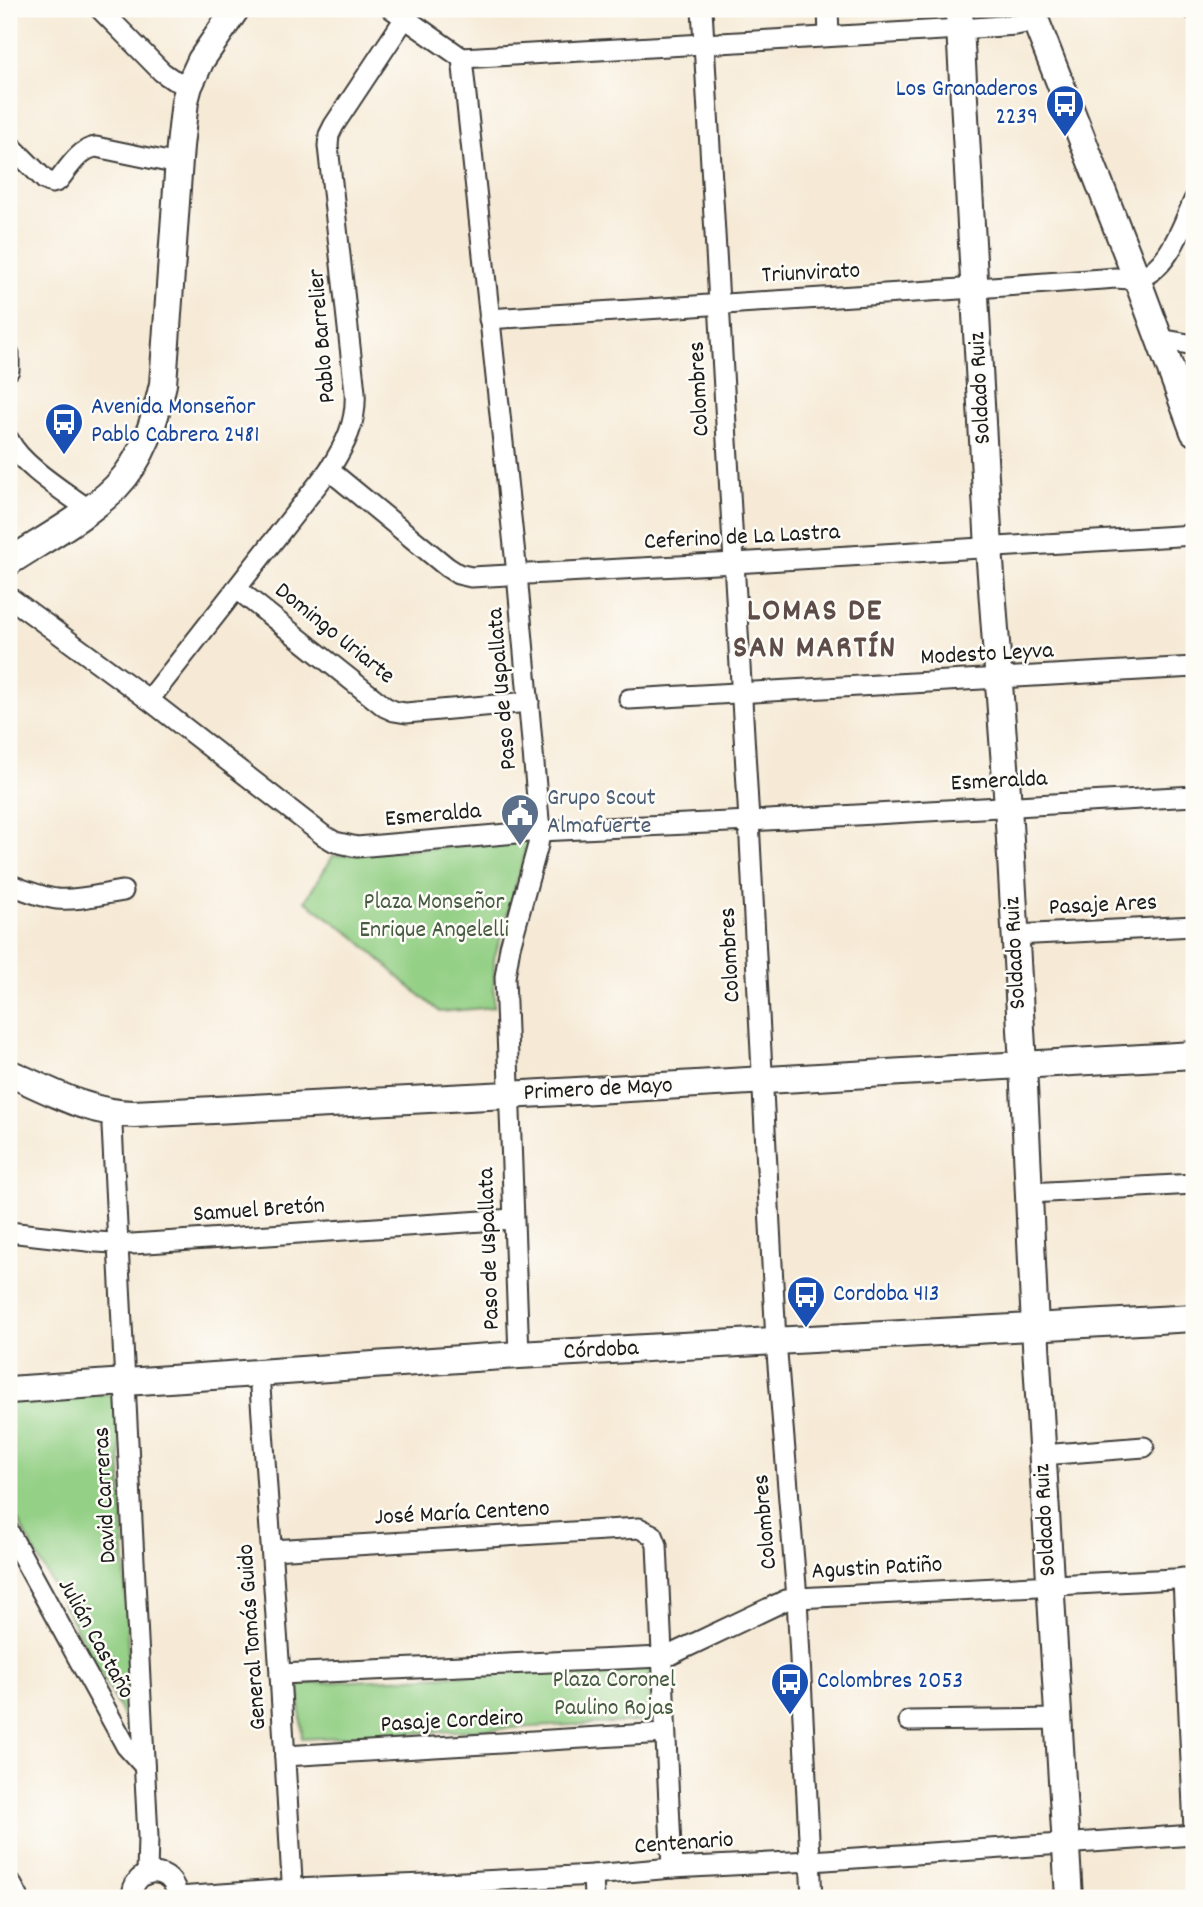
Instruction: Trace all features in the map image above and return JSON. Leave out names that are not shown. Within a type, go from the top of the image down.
[{"type":"main road","points":[[9,562],[115,488],[145,444],[156,411],[165,364],[178,164],[185,101],[201,60],[236,9]]},
{"type":"main road","points":[[1034,15],[1194,432]]},
{"type":"main road","name":"Soldado Ruiz","points":[[960,19],[989,548],[1023,1064],[1035,1328],[1069,1898]]},
{"type":"main road","name":"Primero de Mayo","points":[[9,1073],[99,1111],[115,1114],[508,1095],[1194,1055]]},
{"type":"main road","name":"Córdoba","points":[[9,1391],[519,1355],[1194,1318]]},
{"type":"main road","points":[[9,1887],[15,1898]]},
{"type":"street","points":[[100,9],[162,72],[189,86]]},
{"type":"street","name":"Colombres","points":[[702,9],[776,1341],[797,1598],[812,1898]]},
{"type":"street","points":[[828,9],[829,36]]},
{"type":"street","points":[[403,12],[462,58],[829,36],[960,19],[1016,25],[1034,15]]},
{"type":"street","name":"Pablo Barrelier","points":[[149,700],[329,470],[351,433],[356,406],[329,135],[403,12]]},
{"type":"street","name":"Paso de Uspallata","points":[[462,58],[517,574],[540,831],[506,962],[508,1095],[519,1355]]},
{"type":"street","points":[[9,144],[45,180],[52,183],[58,181],[83,151],[89,148],[96,147],[178,164]]},
{"type":"street","points":[[1137,279],[1154,270],[1166,258],[1194,200]]},
{"type":"street","name":"Triunvirato","points":[[489,320],[1115,278],[1137,279]]},
{"type":"street","points":[[1160,339],[1194,345]]},
{"type":"street","points":[[9,354],[9,370]]},
{"type":"street","points":[[9,440],[24,461],[88,509]]},
{"type":"street","name":"Ceferino de La Lastra","points":[[329,470],[447,567],[458,574],[471,577],[1194,535]]},
{"type":"street","name":"Domingo Uriarte","points":[[237,589],[385,707],[394,711],[406,713],[529,702]]},
{"type":"street","name":"Esmeralda","points":[[9,597],[149,700],[323,835],[346,846],[540,831],[1194,796]]},
{"type":"street","name":"Modesto Leyva","points":[[629,699],[1194,667]]},
{"type":"street","points":[[9,884],[58,899],[123,891]]},
{"type":"street","name":"Pasaje Ares","points":[[1015,935],[1194,926]]},
{"type":"street","name":"David Carreras","points":[[115,1114],[112,1126],[148,1836],[147,1874]]},
{"type":"street","points":[[1030,1194],[1194,1184]]},
{"type":"street","name":"Samuel Bretón","points":[[9,1232],[132,1244],[513,1219]]},
{"type":"street","name":"General Tomás Guido","points":[[259,1373],[292,1894]]},
{"type":"street","points":[[1042,1454],[1143,1447]]},
{"type":"street","name":"José María Centeno","points":[[272,1549],[639,1528],[653,1535],[657,1545],[662,1657]]},
{"type":"street","name":"Julián Castaño","points":[[9,1532],[126,1746],[144,1766]]},
{"type":"street","points":[[1189,1578],[1194,1830]]},
{"type":"street","name":"Agustin Patiño","points":[[280,1674],[662,1657],[786,1600],[797,1598],[1189,1578]]},
{"type":"street","points":[[662,1657],[673,1868]]},
{"type":"street","points":[[909,1721],[1059,1719]]},
{"type":"street","name":"Pasaje Cordeiro","points":[[285,1756],[665,1733]]},
{"type":"street","name":"Centenario","points":[[177,1897],[427,1891],[673,1868],[1194,1835]]},
{"type":"street","points":[[132,1898],[136,1882],[147,1874],[160,1873],[175,1884],[177,1897]]},
{"type":"street","points":[[593,1875],[594,1898]]},
{"type":"green space","name":"Plaza Monseñor Enrique Angelelli","points":[[529,840],[494,959],[494,1007],[440,1012],[355,937],[305,901],[333,856]]},
{"type":"green space","points":[[118,1393],[131,1730],[9,1504],[9,1402]]},
{"type":"green space","name":"Plaza Coronel Paulino Rojas","points":[[650,1665],[651,1721],[302,1739],[299,1684]]},
{"type":"place","name":"Los Granaderos 2239","points":[[1065,138]]},
{"type":"place","name":"Avenida Monseñor Pablo Cabrera 2481","points":[[64,456]]},
{"type":"place","name":"Grupo Scout Almafuerte","points":[[520,847]]},
{"type":"place","name":"Cordoba 413","points":[[806,1329]]},
{"type":"place","name":"Colombres 2053","points":[[790,1716]]},
{"type":"district","name":"LOMAS DE SAN MARTÍN","points":[[815,632]]}]
